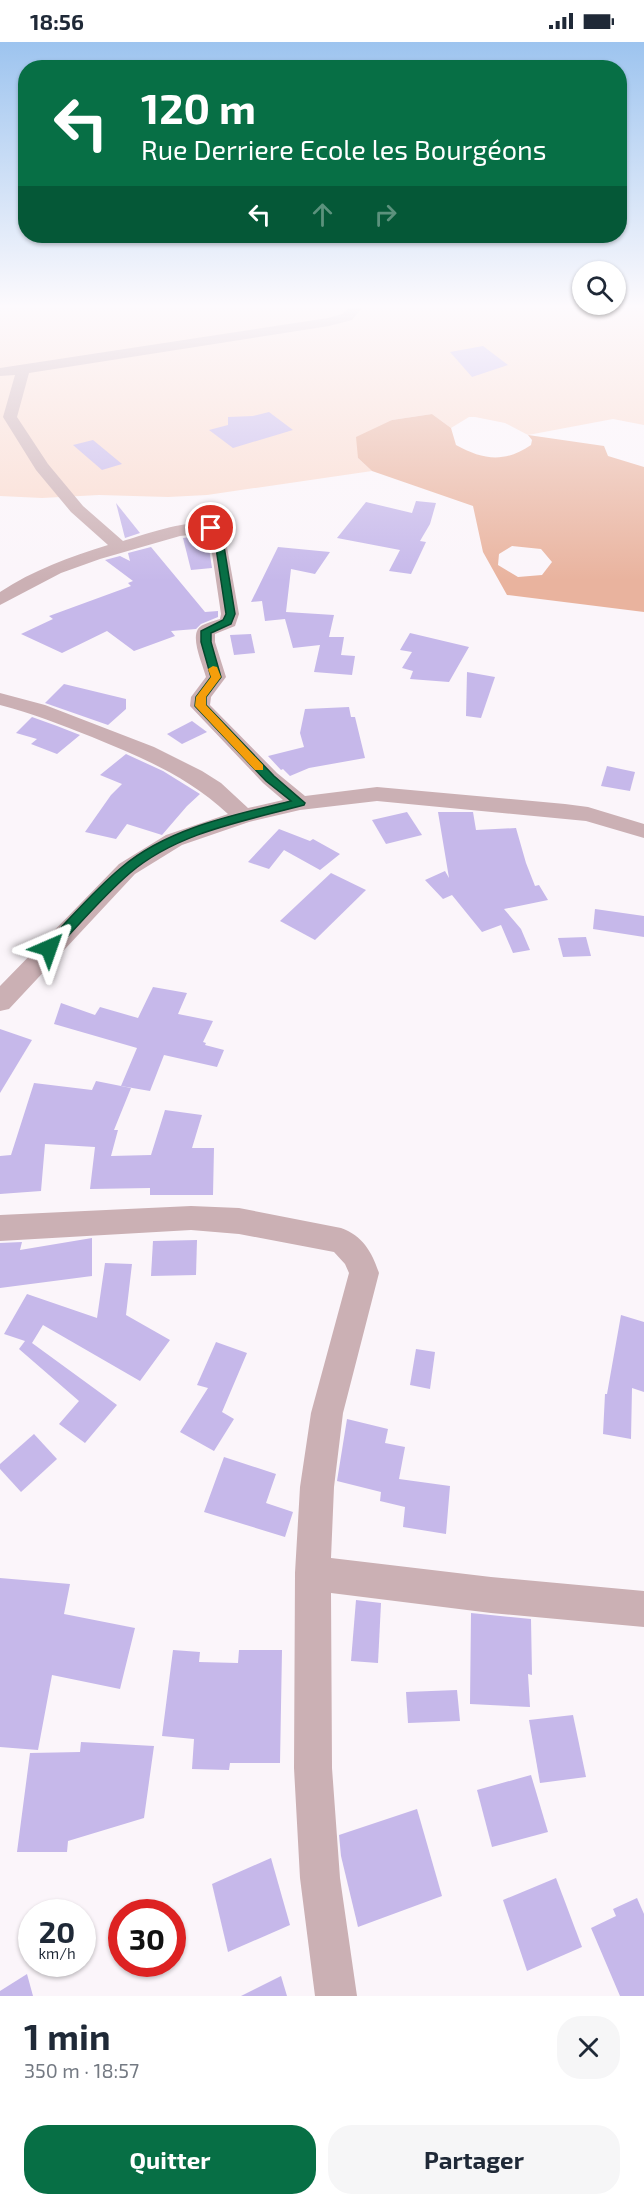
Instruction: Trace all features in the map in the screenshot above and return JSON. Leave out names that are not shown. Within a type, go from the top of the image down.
[{"type":"street","points":[[15,399],[10,417],[42,467],[77,508],[120,547]]},
{"type":"street","points":[[0,600],[41,575],[120,547],[194,529],[211,528],[217,531],[230,614],[228,622],[206,631],[206,642],[216,677],[201,697],[200,706],[270,778],[300,803]]},
{"type":"street","points":[[0,699],[59,716],[147,752],[195,776],[213,788],[244,816]]},
{"type":"street","points":[[0,1002],[127,869],[174,840],[244,816],[300,803],[377,795],[425,797],[588,814],[644,831]]},
{"type":"street","points":[[0,1228],[191,1218],[224,1219],[341,1241],[354,1250],[364,1273],[327,1413],[317,1487],[313,1573],[313,1768],[320,1878],[336,1996]]},
{"type":"street","points":[[313,1573],[644,1609]]},
{"type":"shaded area","points":[[0,399],[644,399],[644,425],[613,419],[528,435],[505,423],[475,417],[469,417],[451,428],[432,414],[392,420],[358,458],[372,471],[207,495],[168,497],[99,495],[42,498],[0,496]]},
{"type":"shaded area","points":[[432,414],[451,428],[456,445],[485,456],[503,457],[521,451],[531,445],[532,440],[528,435],[604,446],[608,456],[644,467],[644,612],[507,595],[483,552],[473,506],[372,471],[358,458],[356,437],[392,420]],"holes":[[[512,546],[541,549],[552,562],[542,575],[518,577],[498,565],[499,554]]]},
{"type":"building","points":[[269,412],[293,430],[233,448],[209,430],[228,425],[228,417],[253,416]]},
{"type":"building","points":[[93,440],[122,464],[102,470],[73,445]]},
{"type":"building","points":[[416,501],[436,503],[430,524],[420,541],[426,542],[411,574],[389,571],[400,550],[337,538],[366,502],[412,513]]},
{"type":"building","points":[[116,503],[140,533],[125,538]]},
{"type":"building","points":[[207,535],[212,568],[191,570],[183,538]]},
{"type":"building","points":[[151,547],[205,612],[218,611],[218,617],[201,624],[196,629],[171,631],[175,636],[134,651],[107,631],[62,653],[21,634],[53,619],[49,616],[131,586],[128,583],[133,581],[105,560],[120,556],[130,561],[128,553]]},
{"type":"building","points":[[278,547],[330,552],[315,574],[291,569],[286,612],[334,615],[329,637],[344,637],[341,655],[355,656],[352,675],[314,672],[320,645],[293,648],[285,619],[265,621],[262,601],[251,602]]},
{"type":"building","points":[[410,633],[469,647],[449,682],[410,679],[413,671],[402,668],[412,652],[400,650]]},
{"type":"building","points":[[251,634],[255,653],[234,655],[230,635]]},
{"type":"building","points":[[467,672],[495,677],[481,718],[466,716]]},
{"type":"building","points":[[64,684],[126,699],[126,709],[108,725],[45,703]]},
{"type":"building","points":[[349,707],[351,717],[355,717],[365,758],[309,768],[290,776],[268,756],[304,747],[300,733],[305,709]]},
{"type":"building","points":[[32,717],[80,735],[57,754],[31,744],[37,739],[16,733]]},
{"type":"building","points":[[192,721],[207,732],[182,744],[167,734]]},
{"type":"building","points":[[126,754],[163,771],[200,794],[162,835],[127,824],[116,839],[85,832],[111,795],[122,784],[100,775]]},
{"type":"building","points":[[607,766],[635,772],[630,791],[601,786]]},
{"type":"building","points":[[407,812],[422,835],[386,844],[372,820]]},
{"type":"building","points":[[438,812],[473,812],[476,830],[516,828],[535,886],[539,885],[548,900],[504,909],[521,929],[530,950],[513,953],[501,925],[482,932],[452,895],[443,899],[425,880],[445,871],[449,878]]},
{"type":"building","points":[[279,829],[310,841],[313,839],[340,854],[320,870],[284,850],[269,869],[248,862]]},
{"type":"building","points":[[331,873],[366,890],[315,940],[280,921]]},
{"type":"building","points":[[595,909],[644,916],[644,937],[593,929]]},
{"type":"building","points":[[586,937],[591,956],[563,957],[558,938]]},
{"type":"building","points":[[153,987],[187,993],[178,1014],[213,1021],[203,1042],[206,1043],[205,1045],[224,1050],[217,1067],[164,1055],[150,1091],[121,1086],[137,1048],[54,1024],[61,1003],[95,1015],[100,1007],[138,1018]]},
{"type":"building","points":[[0,1029],[32,1040],[0,1093]]},
{"type":"building","points":[[96,1081],[131,1088],[114,1130],[118,1130],[111,1156],[151,1155],[165,1110],[202,1115],[192,1148],[214,1148],[213,1195],[150,1195],[150,1188],[90,1189],[95,1147],[45,1144],[41,1191],[0,1194],[0,1156],[11,1155],[34,1083],[92,1090]]},
{"type":"building","points":[[92,1238],[92,1276],[0,1288],[0,1243],[22,1242],[20,1250]]},
{"type":"building","points":[[197,1240],[196,1275],[151,1276],[153,1241]]},
{"type":"building","points":[[105,1263],[132,1264],[126,1315],[170,1340],[140,1381],[43,1325],[32,1343],[117,1405],[85,1443],[59,1424],[79,1401],[19,1349],[25,1341],[4,1334],[27,1294],[97,1318]]},
{"type":"building","points":[[621,1315],[644,1322],[644,1392],[632,1388],[631,1439],[603,1434],[605,1394],[607,1394]]},
{"type":"building","points":[[216,1342],[247,1353],[222,1412],[234,1419],[214,1451],[180,1432],[208,1388],[197,1385]]},
{"type":"building","points":[[416,1349],[435,1352],[430,1389],[410,1385]]},
{"type":"building","points":[[347,1419],[388,1429],[385,1443],[405,1447],[399,1479],[450,1486],[446,1534],[403,1527],[405,1507],[380,1501],[381,1492],[337,1481]]},
{"type":"building","points":[[34,1434],[57,1459],[21,1492],[0,1469],[0,1464]]},
{"type":"building","points":[[224,1457],[276,1474],[266,1503],[293,1512],[285,1537],[204,1512]]},
{"type":"building","points":[[0,1578],[70,1584],[64,1614],[135,1628],[120,1689],[52,1675],[38,1750],[0,1747]]},
{"type":"building","points":[[356,1600],[381,1603],[378,1663],[351,1661]]},
{"type":"building","points":[[471,1613],[531,1619],[532,1675],[528,1674],[530,1707],[470,1704]]},
{"type":"building","points":[[173,1650],[200,1652],[199,1662],[238,1663],[239,1650],[282,1650],[280,1763],[230,1763],[229,1770],[192,1769],[194,1739],[162,1736]]},
{"type":"building","points":[[457,1690],[460,1721],[408,1723],[406,1692]]},
{"type":"building","points":[[573,1715],[586,1777],[540,1783],[529,1720]]},
{"type":"building","points":[[81,1742],[154,1746],[144,1818],[68,1841],[67,1852],[17,1852],[30,1753],[80,1752]]},
{"type":"building","points":[[531,1775],[548,1832],[492,1847],[477,1790]]},
{"type":"building","points":[[417,1809],[442,1896],[358,1927],[341,1856],[339,1835]]},
{"type":"building","points":[[271,1858],[290,1925],[228,1952],[212,1884]]},
{"type":"building","points":[[556,1878],[582,1947],[527,1971],[503,1900]]},
{"type":"building","points":[[637,1898],[644,1914],[644,1996],[620,1996],[591,1928],[616,1916],[613,1909]]},
{"type":"building","points":[[281,1976],[287,1996],[241,1996]]},
{"type":"building","points":[[22,1977],[28,1977],[33,1996],[0,1996],[0,1991]]},
{"type":"slow traffic","points":[[213,669],[216,677],[201,697],[200,706],[259,767]]},
{"type":"route","points":[[49,948],[127,869],[174,840],[244,816],[300,803],[270,778],[200,706],[201,697],[216,677],[206,642],[206,631],[230,620],[218,534],[214,528],[211,528]]}]
